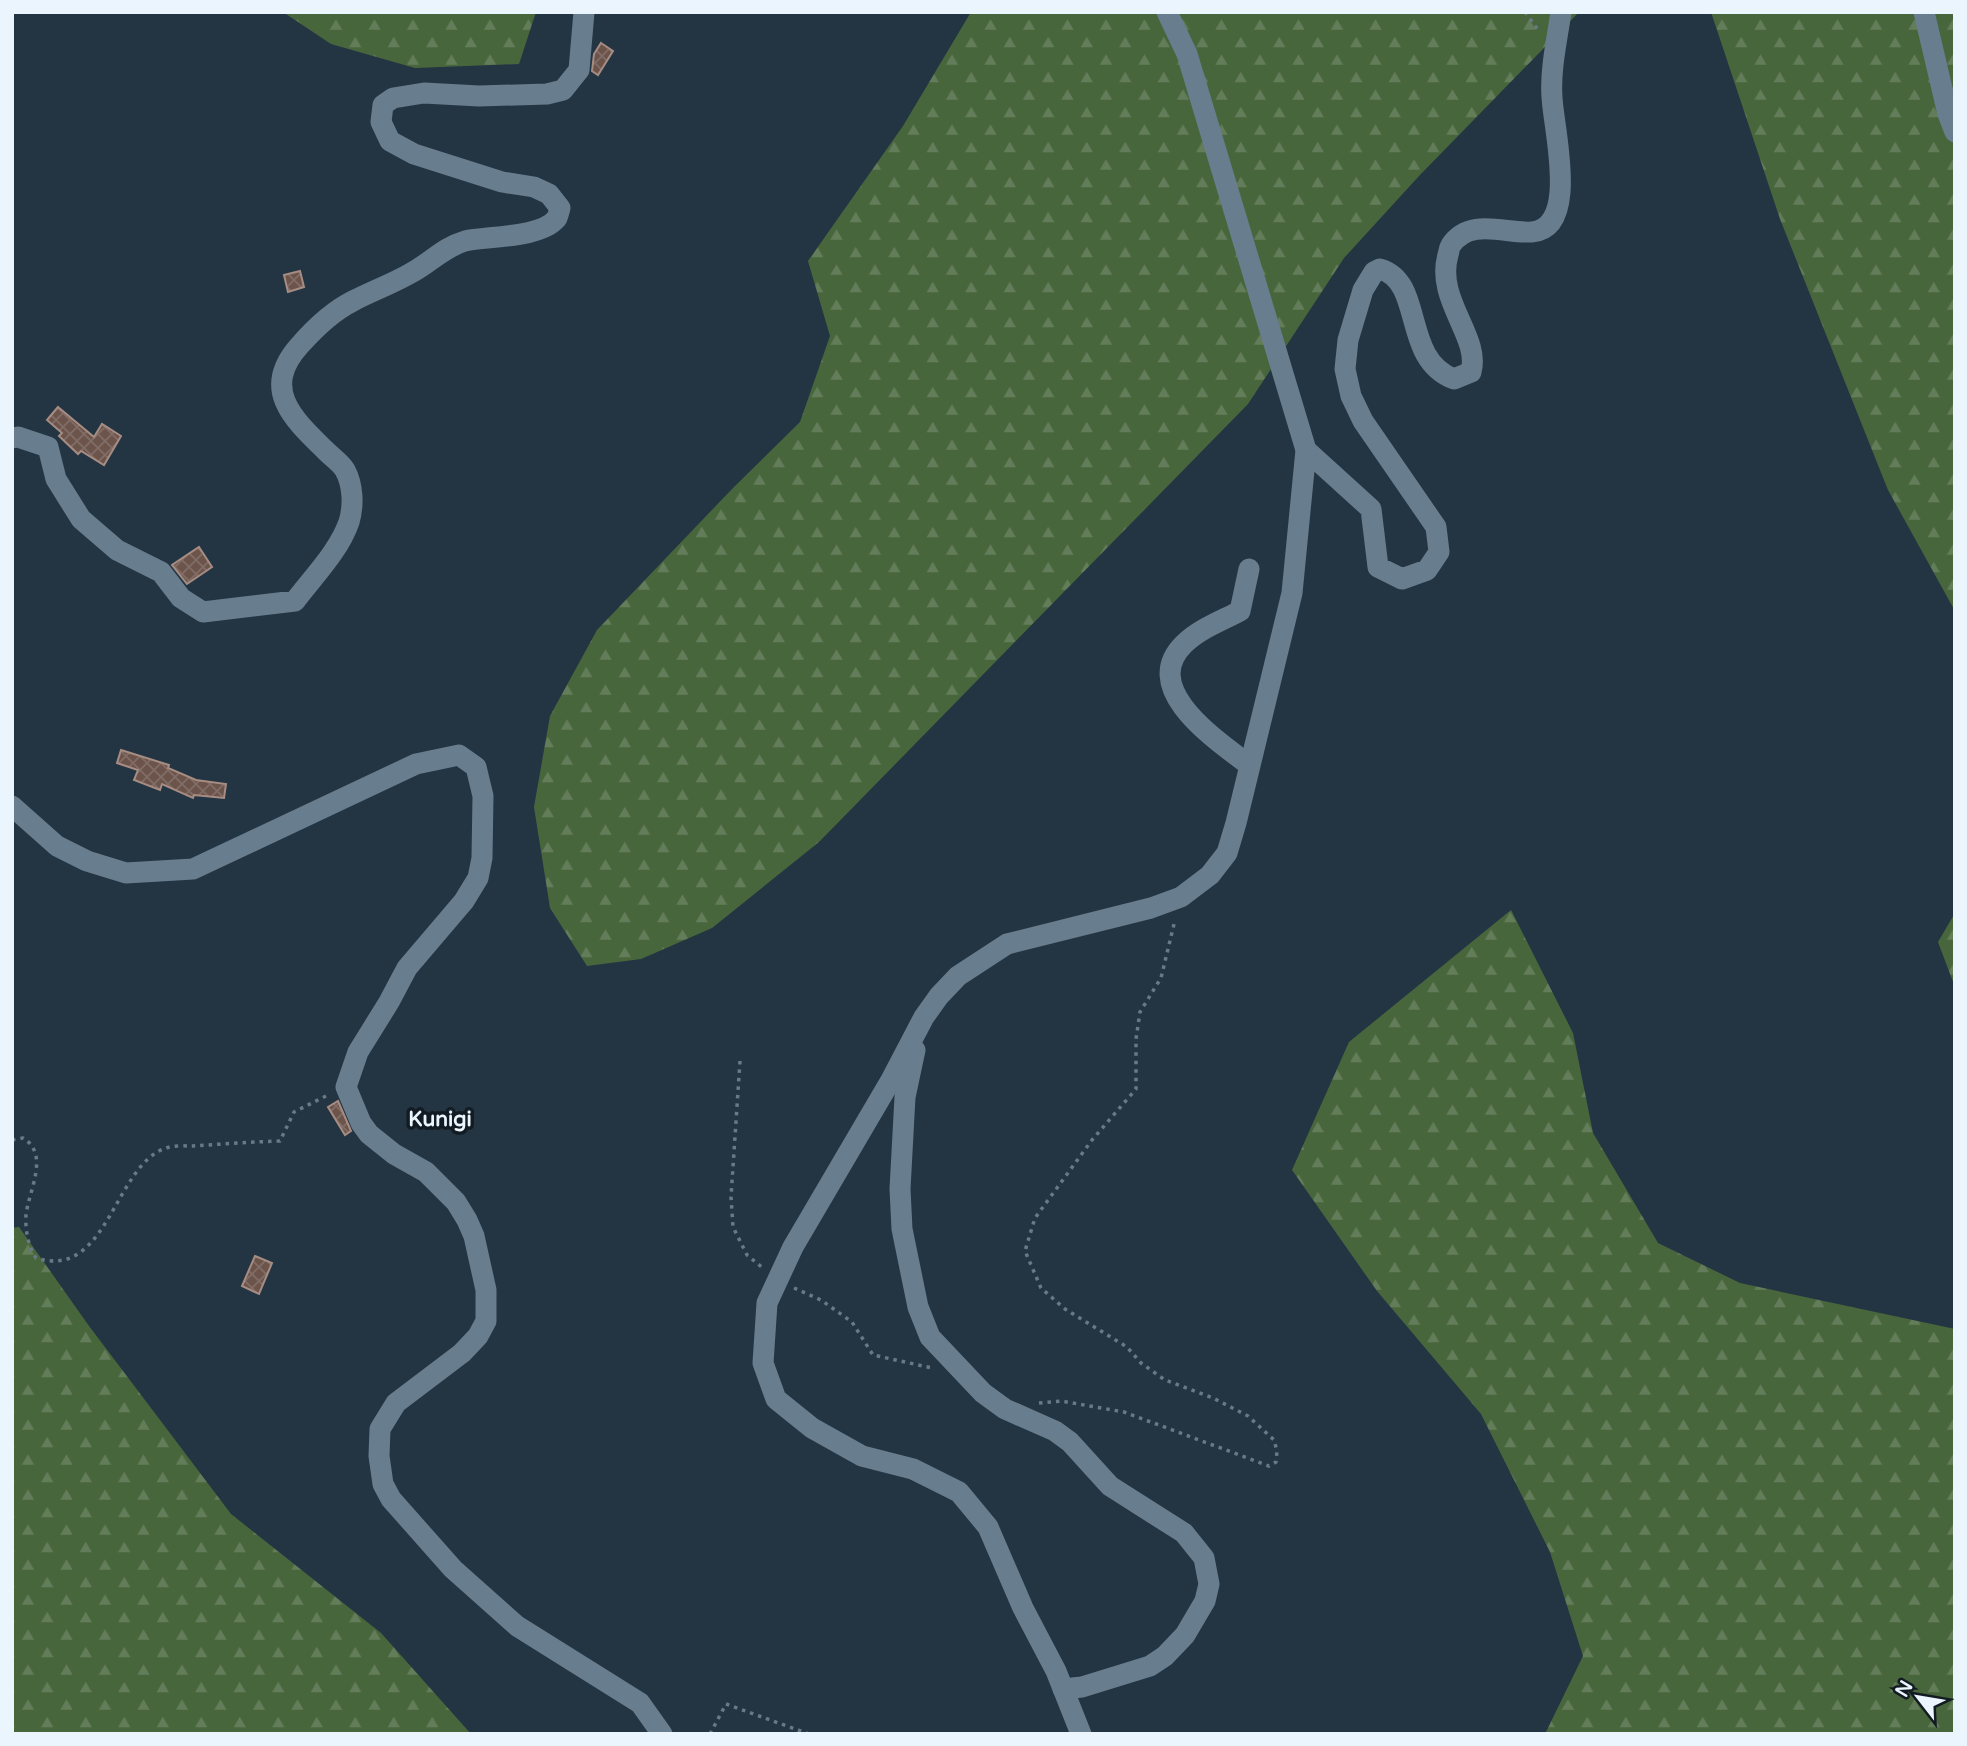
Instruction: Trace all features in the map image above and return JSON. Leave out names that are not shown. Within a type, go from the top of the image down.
[{"type":"street","points":[[12,438],[18,437],[48,447],[56,479],[81,519],[117,550],[161,572],[181,598],[203,612],[295,601],[339,542],[349,521],[352,488],[344,468],[297,423],[285,404],[281,387],[283,372],[292,354],[315,328],[350,302],[411,273],[453,244],[545,228],[557,218],[560,208],[549,194],[534,187],[502,182],[464,170],[414,153],[390,141],[381,122],[383,105],[393,98],[424,93],[480,96],[547,94],[563,90],[579,70],[584,12]]},
{"type":"street","points":[[1081,1734],[1056,1671],[1023,1608],[988,1527],[959,1492],[913,1469],[862,1456],[812,1428],[776,1399],[763,1363],[766,1303],[793,1247],[891,1080],[924,1017],[958,976],[1007,944],[1181,897],[1210,875],[1227,853],[1292,593],[1306,450],[1186,54],[1167,12]]},
{"type":"street","points":[[1306,450],[1371,509],[1378,567],[1402,579],[1427,570],[1439,552],[1436,527],[1363,421],[1351,396],[1345,369],[1348,340],[1363,290],[1374,272],[1380,269],[1396,277],[1405,292],[1422,348],[1432,365],[1441,374],[1454,379],[1471,372],[1474,362],[1470,345],[1457,318],[1446,281],[1445,265],[1451,245],[1468,232],[1493,228],[1532,232],[1545,228],[1552,221],[1562,187],[1551,95],[1561,12]]},
{"type":"street","points":[[1924,12],[1948,114],[1955,132]]},
{"type":"street","points":[[1249,569],[1240,611],[1184,643],[1175,655],[1170,670],[1172,689],[1199,727],[1249,765]]},
{"type":"street","points":[[12,806],[57,846],[77,856],[126,873],[148,873],[193,869],[416,764],[459,755],[476,767],[483,796],[482,858],[478,878],[464,901],[407,968],[358,1052],[346,1087],[369,1134],[394,1154],[426,1172],[456,1202],[474,1236],[486,1290],[486,1321],[478,1336],[462,1353],[396,1403],[380,1429],[379,1456],[383,1484],[391,1499],[453,1569],[517,1626],[640,1703],[662,1734]]},
{"type":"street","points":[[924,1017],[905,1097],[900,1189],[904,1242],[918,1307],[930,1337],[983,1393],[1005,1409],[1055,1431],[1070,1442],[1111,1486],[1184,1533],[1204,1558],[1209,1584],[1205,1601],[1185,1636],[1165,1656],[1150,1666],[1082,1687],[1063,1689]]},
{"type":"path","points":[[1005,1409],[1061,1401],[1124,1412],[1269,1466],[1276,1462],[1274,1440],[1248,1416],[1213,1398],[1165,1380],[1141,1363],[1127,1346],[1065,1309],[1041,1288],[1025,1251],[1035,1218],[1092,1140],[1136,1089],[1136,1039],[1140,1012],[1161,978],[1181,897]]},
{"type":"path","points":[[12,1140],[23,1138],[32,1143],[37,1154],[35,1178],[26,1216],[29,1247],[36,1258],[57,1261],[75,1256],[94,1238],[150,1157],[167,1147],[280,1142],[294,1112],[346,1087]]},
{"type":"path","points":[[710,1734],[726,1703],[809,1734]]},
{"type":"green space","points":[[283,12],[536,12],[519,64],[415,68],[331,44]]},
{"type":"green space","points":[[971,12],[1579,12],[1419,176],[1344,258],[1248,404],[819,842],[712,928],[641,959],[587,966],[550,908],[534,807],[550,716],[597,630],[800,422],[830,336],[808,261],[903,126]]},
{"type":"green space","points":[[1711,12],[1955,12],[1955,611],[1888,490],[1780,219]]},
{"type":"green space","points":[[1511,910],[1573,1033],[1593,1133],[1658,1243],[1740,1283],[1955,1329],[1955,1734],[1545,1734],[1583,1656],[1550,1552],[1481,1414],[1377,1291],[1292,1170],[1349,1042]]},
{"type":"green space","points":[[1955,913],[1955,987],[1938,942]]},
{"type":"green space","points":[[19,1227],[89,1326],[231,1514],[381,1633],[471,1734],[12,1734],[12,1228]]},
{"type":"building","points":[[601,43],[613,51],[598,75],[592,71],[594,54]]},
{"type":"building","points":[[300,271],[304,287],[288,292],[284,275]]},
{"type":"building","points":[[58,407],[94,437],[102,424],[121,436],[104,465],[81,451],[78,454],[59,436],[62,433],[47,420]]},
{"type":"building","points":[[199,547],[212,567],[187,584],[172,565]]},
{"type":"building","points":[[121,750],[169,765],[168,768],[196,780],[226,784],[224,798],[194,795],[193,798],[162,784],[160,790],[134,780],[138,770],[117,763]]},
{"type":"building","points":[[338,1101],[351,1131],[345,1135],[328,1107]]},
{"type":"building","points":[[255,1256],[272,1263],[259,1294],[242,1286]]},
{"type":"district","name":"Kunigi","points":[[440,1119]]}]
